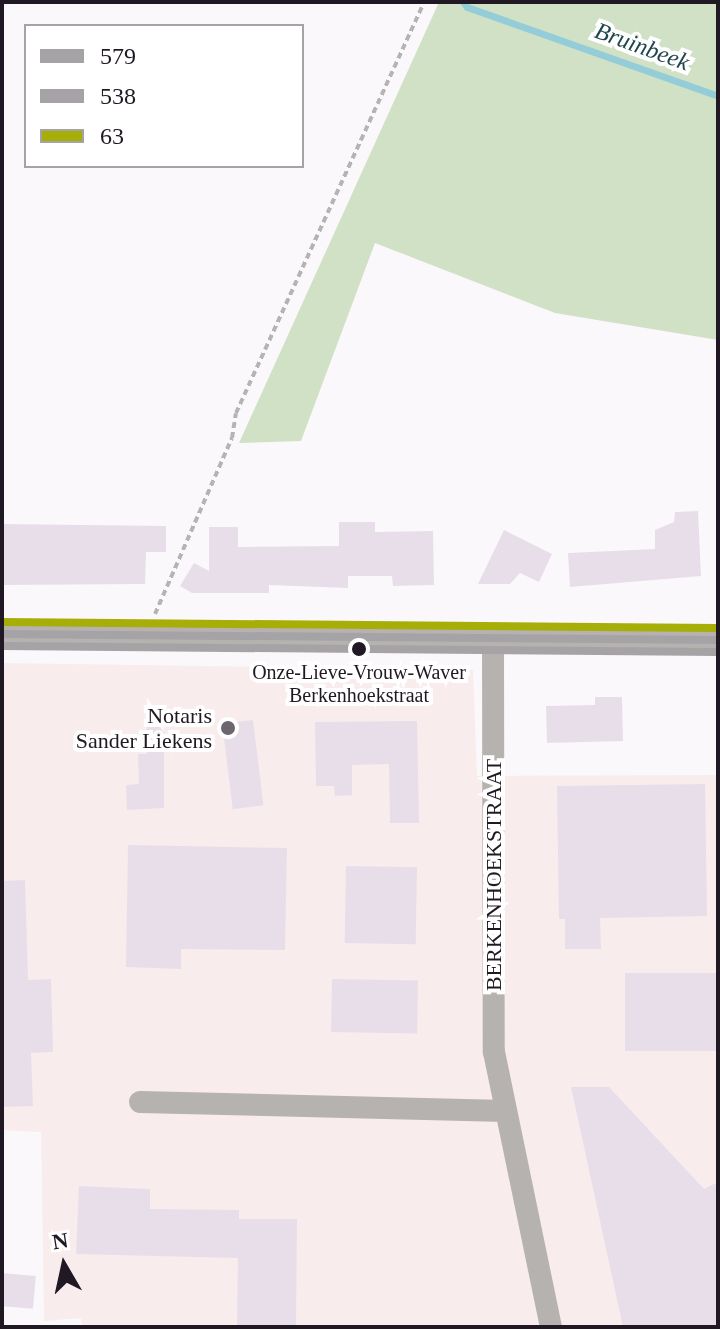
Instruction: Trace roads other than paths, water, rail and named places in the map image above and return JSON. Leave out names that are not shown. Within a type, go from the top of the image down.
[{"type":"street","points":[[2,634],[280,639],[718,640]]},
{"type":"street","name":"BERKENHOEKSTRAAT","points":[[493,638],[494,1052],[551,1327]]},
{"type":"street","points":[[140,1102],[505,1111]]},
{"type":"waterway","name":"Bruinbeek","points":[[463,2],[467,7],[718,96]]},
{"type":"place","name":"Onze-Lieve-Vrouw-Waver Berkenhoekstraat","points":[[359,649]]},
{"type":"place","name":"Notaris Sander Liekens","points":[[228,728]]}]
